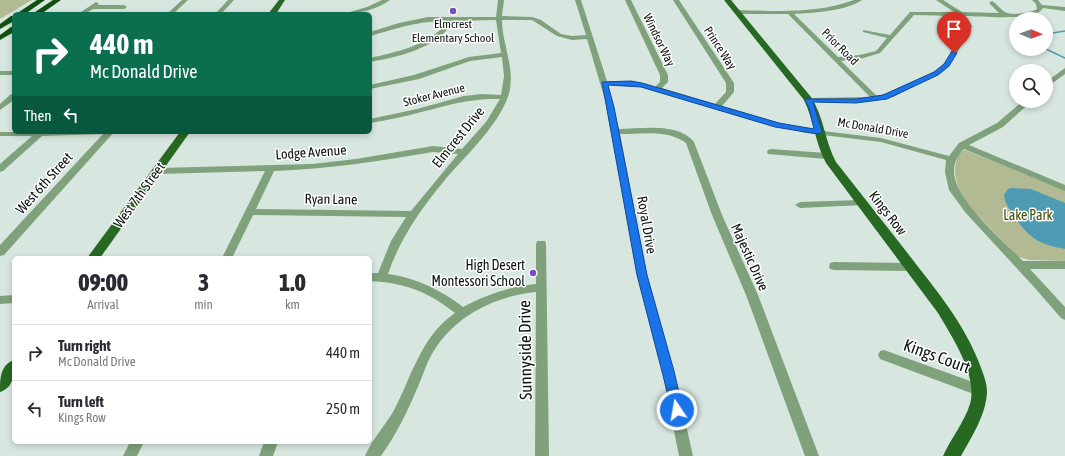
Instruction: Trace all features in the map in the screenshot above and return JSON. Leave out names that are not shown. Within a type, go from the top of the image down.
[{"type":"highway","points":[[23,12],[42,0]]},
{"type":"highway","points":[[39,12],[58,0]]},
{"type":"highway","points":[[0,27],[12,19]]},
{"type":"highway","points":[[0,38],[12,30]]},
{"type":"main road","points":[[273,12],[282,0]]},
{"type":"main road","name":"Kings Row","points":[[726,0],[809,100],[813,108],[818,132],[826,156],[860,203],[943,309],[960,337],[974,370],[979,390],[975,414],[952,456]]},
{"type":"main road","name":"West 7th Street","points":[[94,256],[184,134]]},
{"type":"main road","points":[[0,385],[12,369]]},
{"type":"street","points":[[84,12],[101,0]]},
{"type":"street","points":[[172,12],[185,0]]},
{"type":"street","points":[[220,12],[231,0]]},
{"type":"street","points":[[354,12],[369,8],[387,0]]},
{"type":"street","name":"Elmcrest Drive","points":[[382,277],[394,246],[412,214],[492,120],[504,97],[508,74],[500,30],[499,18],[501,0]]},
{"type":"street","name":"Royal Drive","points":[[578,0],[605,83],[642,275],[668,371],[686,456]]},
{"type":"street","name":"Windsor Way","points":[[628,0],[664,76],[664,82],[657,89]]},
{"type":"street","name":"Prince Way","points":[[676,0],[730,83],[730,92],[717,107]]},
{"type":"street","points":[[737,12],[828,9],[859,0]]},
{"type":"street","points":[[809,100],[856,101],[876,99],[890,95],[936,74],[946,65],[969,28],[968,23],[959,13],[939,0]]},
{"type":"street","points":[[1035,0],[1040,6],[1065,10]]},
{"type":"street","points":[[992,3],[1005,15]]},
{"type":"street","points":[[836,59],[860,57],[873,54],[881,49],[912,13],[1005,15],[1031,14],[1038,11],[1040,6]]},
{"type":"street","points":[[91,7],[124,7]]},
{"type":"street","name":"Prior Road","points":[[788,11],[876,99]]},
{"type":"street","points":[[372,33],[414,21],[499,18],[533,19],[543,23],[552,32],[559,35],[569,37],[590,37]]},
{"type":"street","points":[[372,59],[401,52],[425,43],[444,30],[452,19]]},
{"type":"street","points":[[865,31],[891,37]]},
{"type":"street","points":[[372,88],[410,79],[469,59],[505,55]]},
{"type":"street","points":[[1065,70],[1055,78],[1065,82]]},
{"type":"street","points":[[2,73],[12,72]]},
{"type":"street","name":"Mc Donald Drive","points":[[605,83],[631,83],[657,89],[778,125],[891,142],[951,159]]},
{"type":"street","name":"Stoker Avenue","points":[[372,121],[418,111],[464,98],[482,96],[504,97]]},
{"type":"street","points":[[2,105],[12,98]]},
{"type":"street","points":[[1020,108],[1000,125],[962,145],[951,159],[949,172],[951,181],[960,201],[976,220],[1052,299],[1065,315]]},
{"type":"street","name":"Majestic Drive","points":[[615,132],[672,132],[682,136],[690,142],[717,215],[752,295],[812,456]]},
{"type":"street","points":[[0,134],[12,134]]},
{"type":"street","points":[[0,169],[39,134]]},
{"type":"street","name":"West 6th Street","points":[[0,252],[108,134]]},
{"type":"street","points":[[962,145],[1065,188]]},
{"type":"street","name":"Lodge Avenue","points":[[157,171],[271,168],[342,164],[433,149],[465,152]]},
{"type":"street","points":[[771,152],[826,156]]},
{"type":"street","points":[[228,256],[271,168]]},
{"type":"street","points":[[800,205],[860,203]]},
{"type":"street","name":"Ryan Lane","points":[[249,212],[412,214]]},
{"type":"street","name":"Sunnyside Drive","points":[[541,244],[542,456]]},
{"type":"street","points":[[1020,265],[1065,265]]},
{"type":"street","points":[[834,266],[910,267]]},
{"type":"street","points":[[372,277],[382,277],[419,284],[442,297],[462,312]]},
{"type":"street","points":[[372,456],[388,433],[401,410],[423,357],[430,345],[444,328],[462,312],[492,298],[522,289],[541,288]]},
{"type":"street","points":[[0,300],[12,299]]},
{"type":"street","name":"Kings Court","points":[[884,355],[979,390]]},
{"type":"street","points":[[130,456],[136,444]]},
{"type":"street","points":[[266,456],[269,444]]},
{"type":"green space","points":[[0,0],[32,0],[0,19]]},
{"type":"green space","name":"Lake Park","points":[[965,150],[1065,190],[1065,261],[1029,260],[1019,257],[974,211],[961,193],[955,173],[957,158],[960,153]]},
{"type":"water","points":[[1008,189],[1031,189],[1065,203],[1065,249],[1040,242],[1029,234],[1018,222],[1005,200],[1004,195]]},
{"type":"waterway","points":[[1053,33],[1065,31]]},
{"type":"waterway","points":[[1053,52],[1065,58]]},
{"type":"place","name":"Elmcrest Elementary School","points":[[453,11]]},
{"type":"place","name":"High Desert Montessori School","points":[[533,273]]},
{"type":"route","points":[[677,410],[642,275],[611,107],[605,83],[631,83],[642,85],[763,121],[795,129],[818,132],[813,108],[809,100],[856,101],[884,97],[936,74],[942,70],[954,53]]}]
